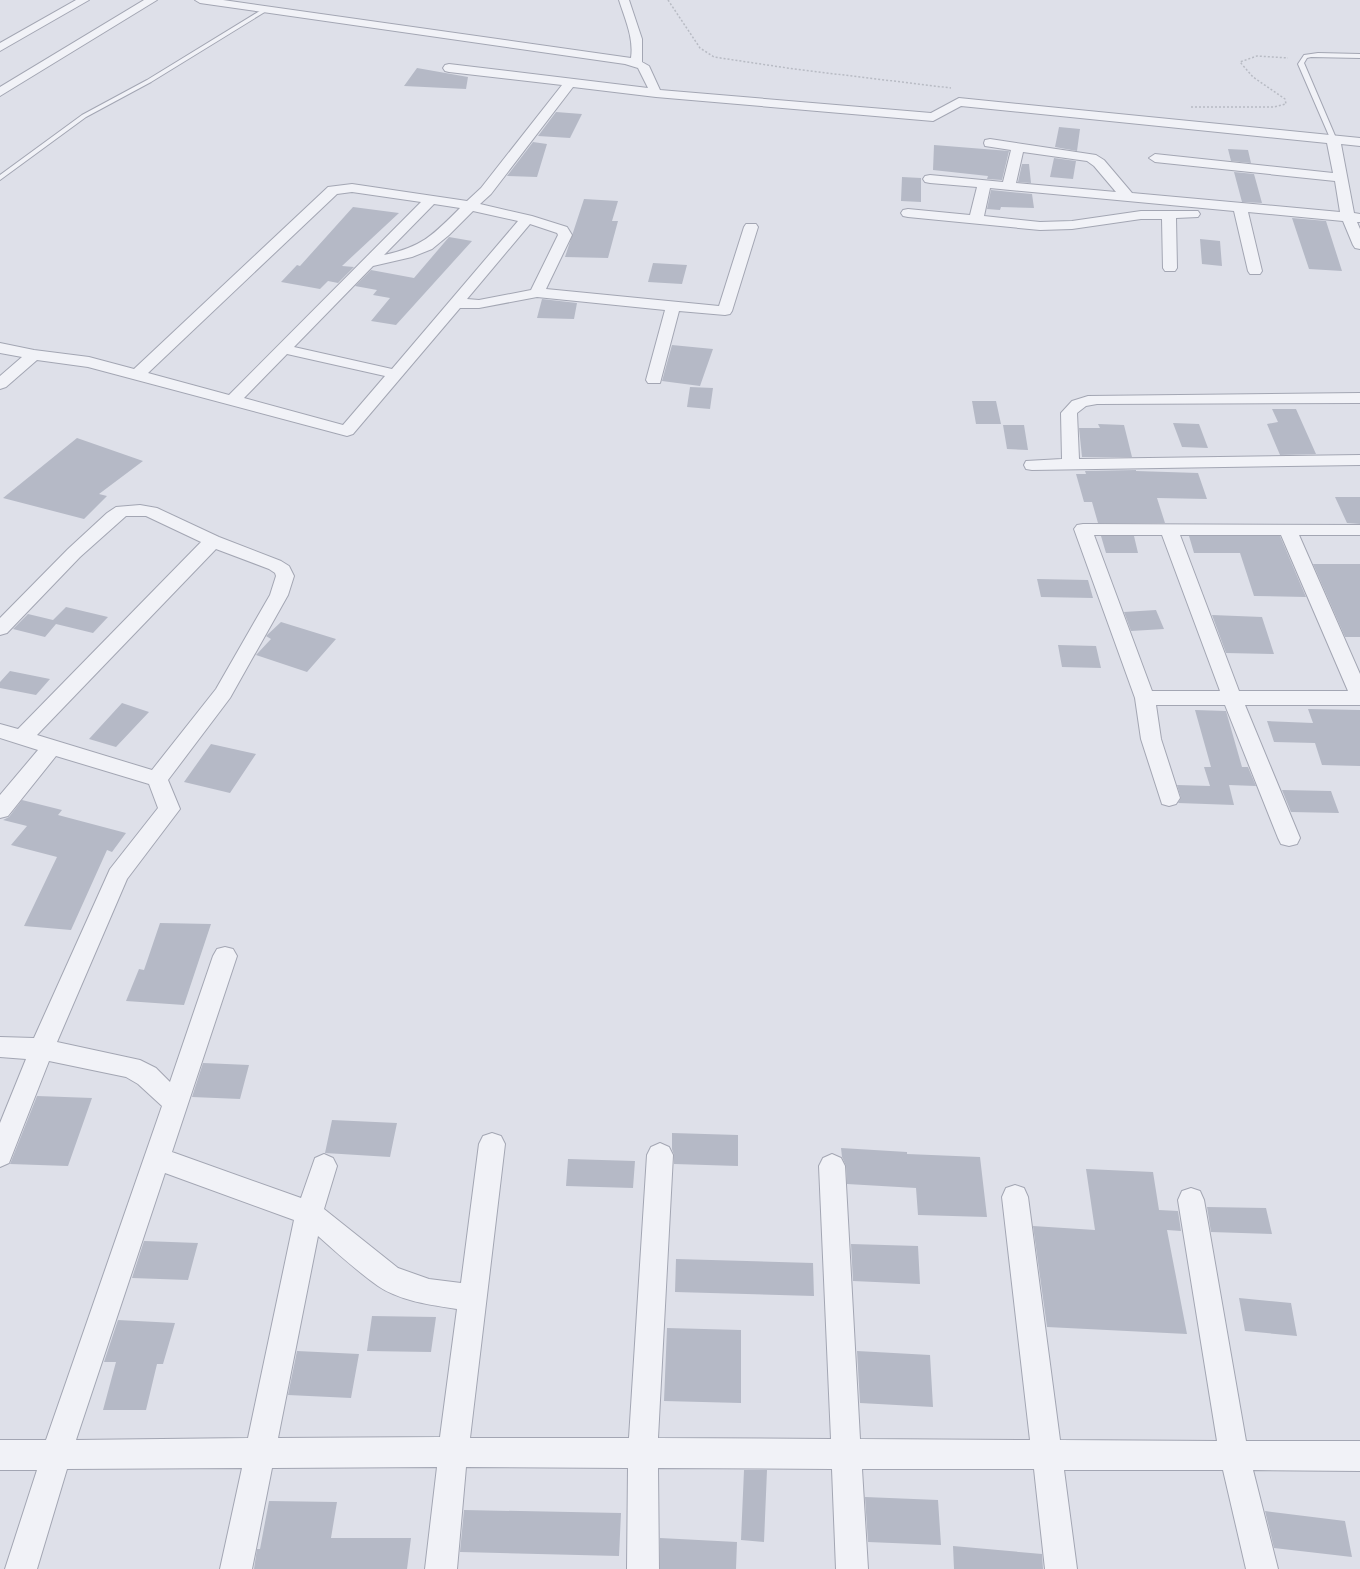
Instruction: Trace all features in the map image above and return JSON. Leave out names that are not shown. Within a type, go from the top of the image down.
[{"type":"street","points":[[0,48],[84,0]]},
{"type":"street","points":[[0,92],[152,0]]},
{"type":"street","points":[[200,0],[287,14],[636,63],[643,66],[647,71],[656,93]]},
{"type":"street","points":[[624,0],[638,39],[639,52],[636,63]]},
{"type":"street","points":[[287,14],[296,4]]},
{"type":"street","points":[[449,68],[570,84],[656,93],[933,117],[959,102],[1333,138],[1360,142]]},
{"type":"street","points":[[370,262],[408,253],[426,246],[434,240],[486,190],[570,84]]},
{"type":"street","points":[[1333,138],[1340,178],[1354,218],[1360,245]]},
{"type":"street","points":[[990,143],[1086,157],[1095,160],[1127,196]]},
{"type":"street","points":[[1009,186],[1018,147]]},
{"type":"street","points":[[1155,158],[1340,178]]},
{"type":"street","points":[[930,179],[1127,196],[1241,210],[1354,218]]},
{"type":"street","points":[[976,220],[984,184]]},
{"type":"street","points":[[137,375],[333,190],[352,188],[431,199],[528,219],[562,230],[565,235],[537,293]]},
{"type":"street","points":[[232,401],[431,199]]},
{"type":"street","points":[[908,213],[1022,225],[1057,226],[1141,215],[1241,210]]},
{"type":"street","points":[[1241,210],[1255,271]]},
{"type":"street","points":[[1169,214],[1170,268]]},
{"type":"street","points":[[0,348],[34,355],[89,362],[346,431],[528,219]]},
{"type":"street","points":[[456,303],[479,304],[537,293],[725,311],[751,227]]},
{"type":"street","points":[[654,380],[673,306]]},
{"type":"street","points":[[284,349],[395,374]]},
{"type":"street","points":[[0,384],[34,355]]},
{"type":"street","points":[[1071,463],[1069,413],[1078,403],[1084,401],[1105,399],[1360,398]]},
{"type":"street","points":[[1032,465],[1071,463],[1360,460]]},
{"type":"street","points":[[0,629],[74,553],[113,517],[122,512],[140,510],[151,512],[213,541],[275,565],[283,570],[285,576],[279,595],[223,694],[157,780]]},
{"type":"street","points":[[1169,798],[1151,739],[1145,698],[1083,529],[1360,530]]},
{"type":"street","points":[[1169,530],[1232,698],[1288,838]]},
{"type":"street","points":[[1145,698],[1360,697],[1288,530]]},
{"type":"street","points":[[22,738],[213,541]]},
{"type":"street","points":[[0,731],[157,780]]},
{"type":"street","points":[[0,810],[52,747]]},
{"type":"street","points":[[0,1155],[57,1010],[118,875],[169,809],[157,780]]},
{"type":"street","points":[[21,1569],[56,1455],[225,956]]},
{"type":"street","points":[[0,1047],[42,1049],[132,1067],[147,1076],[175,1103]]},
{"type":"street","points":[[441,1569],[453,1452],[492,1144]]},
{"type":"street","points":[[643,1569],[643,1452],[660,1155]]},
{"type":"street","points":[[156,1158],[309,1213],[388,1277],[408,1286],[429,1292],[472,1298]]},
{"type":"street","points":[[236,1569],[309,1213],[324,1166]]},
{"type":"street","points":[[832,1166],[852,1569]]},
{"type":"street","points":[[1016,1197],[1046,1455],[1061,1569]]},
{"type":"street","points":[[1191,1200],[1234,1455],[1262,1569]]},
{"type":"street","points":[[0,1456],[259,1452],[643,1452],[1360,1456]]},
{"type":"lane","points":[[0,178],[84,116],[155,78],[265,10]]},
{"type":"lane","points":[[1333,138],[1301,64],[1302,60],[1306,56],[1314,55],[1360,56]]},
{"type":"path","points":[[668,0],[700,48],[714,57],[794,70],[956,88]]},
{"type":"path","points":[[1186,107],[1282,106],[1286,104],[1285,99],[1246,72],[1240,62],[1244,59],[1264,56],[1302,60]]},
{"type":"building","points":[[417,68],[468,77],[466,89],[404,86]]},
{"type":"building","points":[[556,112],[582,114],[570,138],[538,136]]},
{"type":"building","points":[[1059,127],[1080,129],[1077,151],[1055,147]]},
{"type":"building","points":[[533,142],[547,144],[537,177],[507,176]]},
{"type":"building","points":[[934,145],[1009,151],[1002,180],[987,179],[988,176],[933,170]]},
{"type":"building","points":[[1228,149],[1248,150],[1251,163],[1231,161]]},
{"type":"building","points":[[1054,158],[1076,161],[1073,179],[1050,177]]},
{"type":"building","points":[[1022,164],[1029,164],[1031,183],[1018,182]]},
{"type":"building","points":[[1234,172],[1254,174],[1262,203],[1242,202]]},
{"type":"building","points":[[902,177],[921,178],[921,202],[901,201]]},
{"type":"building","points":[[991,190],[1032,194],[1034,208],[1001,207],[1000,210],[987,209]]},
{"type":"building","points":[[584,199],[618,201],[612,221],[618,221],[608,258],[565,257]]},
{"type":"building","points":[[353,207],[399,213],[342,266],[354,267],[338,283],[328,281],[320,289],[281,282],[297,265],[300,266]]},
{"type":"building","points":[[1292,218],[1326,221],[1342,271],[1309,269]]},
{"type":"building","points":[[449,237],[472,241],[396,325],[371,321],[390,298],[373,295],[377,290],[355,286],[371,270],[414,278]]},
{"type":"building","points":[[1200,239],[1220,241],[1222,266],[1202,264]]},
{"type":"building","points":[[653,263],[687,265],[682,284],[648,282]]},
{"type":"building","points":[[542,299],[577,303],[574,319],[537,318]]},
{"type":"building","points":[[672,345],[713,349],[700,386],[662,381]]},
{"type":"building","points":[[690,387],[713,388],[710,409],[687,407]]},
{"type":"building","points":[[972,401],[996,401],[1001,424],[976,424]]},
{"type":"building","points":[[1272,409],[1296,409],[1316,454],[1280,455],[1267,424],[1278,422]]},
{"type":"building","points":[[1173,423],[1199,424],[1208,448],[1182,447]]},
{"type":"building","points":[[1098,424],[1124,425],[1132,457],[1082,457],[1079,428],[1100,428]]},
{"type":"building","points":[[1003,425],[1024,425],[1028,450],[1007,449]]},
{"type":"building","points":[[77,438],[143,461],[99,494],[107,496],[84,519],[3,498]]},
{"type":"building","points":[[1136,470],[1198,473],[1207,499],[1157,498],[1165,523],[1098,523],[1092,502],[1084,502],[1076,474],[1086,474],[1085,471]]},
{"type":"building","points":[[1335,497],[1360,497],[1360,524],[1347,523]]},
{"type":"building","points":[[1101,536],[1134,536],[1138,553],[1106,553]]},
{"type":"building","points":[[1189,536],[1280,536],[1306,597],[1254,596],[1240,553],[1194,553]]},
{"type":"building","points":[[1313,564],[1360,564],[1360,637],[1345,637]]},
{"type":"building","points":[[1037,579],[1088,580],[1093,598],[1041,597]]},
{"type":"building","points":[[66,607],[108,617],[93,633],[56,624],[45,637],[13,629],[28,614],[53,620]]},
{"type":"building","points":[[1156,610],[1164,629],[1131,631],[1124,612]]},
{"type":"building","points":[[1212,615],[1262,617],[1274,654],[1226,653]]},
{"type":"building","points":[[281,622],[336,639],[307,672],[256,655],[271,639],[266,636]]},
{"type":"building","points":[[1058,645],[1096,646],[1101,668],[1062,667]]},
{"type":"building","points":[[10,671],[50,679],[36,695],[0,688],[0,682]]},
{"type":"building","points":[[122,703],[149,712],[116,747],[89,739]]},
{"type":"building","points":[[1308,709],[1360,710],[1360,766],[1322,765],[1315,743],[1274,742],[1267,721],[1313,723]]},
{"type":"building","points":[[1195,710],[1226,711],[1242,767],[1248,767],[1256,786],[1229,785],[1234,805],[1178,803],[1181,798],[1177,785],[1210,786],[1204,767],[1211,767]]},
{"type":"building","points":[[211,744],[256,754],[230,793],[184,782]]},
{"type":"building","points":[[1282,790],[1331,791],[1339,813],[1291,812]]},
{"type":"building","points":[[22,800],[62,810],[58,815],[126,833],[112,852],[107,850],[71,930],[24,926],[57,857],[11,845],[27,826],[3,820],[9,817]]},
{"type":"building","points":[[160,923],[211,924],[184,1005],[126,1001],[139,969],[144,970]]},
{"type":"building","points":[[203,1063],[249,1065],[240,1099],[192,1097]]},
{"type":"building","points":[[37,1096],[92,1098],[68,1166],[10,1164]]},
{"type":"building","points":[[332,1120],[397,1123],[390,1157],[325,1153]]},
{"type":"building","points":[[672,1133],[738,1135],[738,1166],[674,1164]]},
{"type":"building","points":[[841,1148],[907,1152],[907,1154],[980,1157],[987,1217],[918,1215],[916,1188],[847,1184],[846,1166],[842,1157]]},
{"type":"building","points":[[568,1159],[635,1161],[633,1188],[566,1186]]},
{"type":"building","points":[[1086,1169],[1153,1172],[1159,1210],[1178,1211],[1181,1231],[1167,1230],[1187,1334],[1047,1327],[1033,1226],[1095,1230]]},
{"type":"building","points":[[1207,1207],[1266,1208],[1272,1234],[1211,1232]]},
{"type":"building","points":[[144,1241],[198,1243],[188,1280],[132,1278]]},
{"type":"building","points":[[851,1244],[918,1246],[920,1284],[853,1281]]},
{"type":"building","points":[[676,1259],[813,1263],[814,1296],[675,1292]]},
{"type":"building","points":[[1239,1298],[1291,1303],[1297,1336],[1245,1331]]},
{"type":"building","points":[[372,1316],[436,1317],[431,1352],[367,1351]]},
{"type":"building","points":[[118,1320],[175,1323],[163,1364],[157,1364],[146,1410],[103,1410],[116,1362],[104,1362]]},
{"type":"building","points":[[667,1328],[741,1330],[741,1403],[664,1401]]},
{"type":"building","points":[[297,1351],[359,1354],[351,1398],[288,1395]]},
{"type":"building","points":[[857,1351],[930,1355],[933,1407],[860,1403]]},
{"type":"building","points":[[744,1470],[767,1470],[764,1542],[741,1540]]},
{"type":"building","points":[[865,1497],[938,1500],[941,1545],[868,1542]]},
{"type":"building","points":[[269,1501],[337,1502],[331,1538],[411,1538],[407,1569],[254,1569],[257,1549],[260,1549]]},
{"type":"building","points":[[464,1510],[621,1513],[619,1556],[460,1552]]},
{"type":"building","points":[[1265,1511],[1345,1521],[1352,1557],[1274,1548]]},
{"type":"building","points":[[660,1538],[737,1542],[736,1569],[660,1569]]},
{"type":"building","points":[[953,1546],[1042,1554],[1043,1569],[954,1569]]}]
